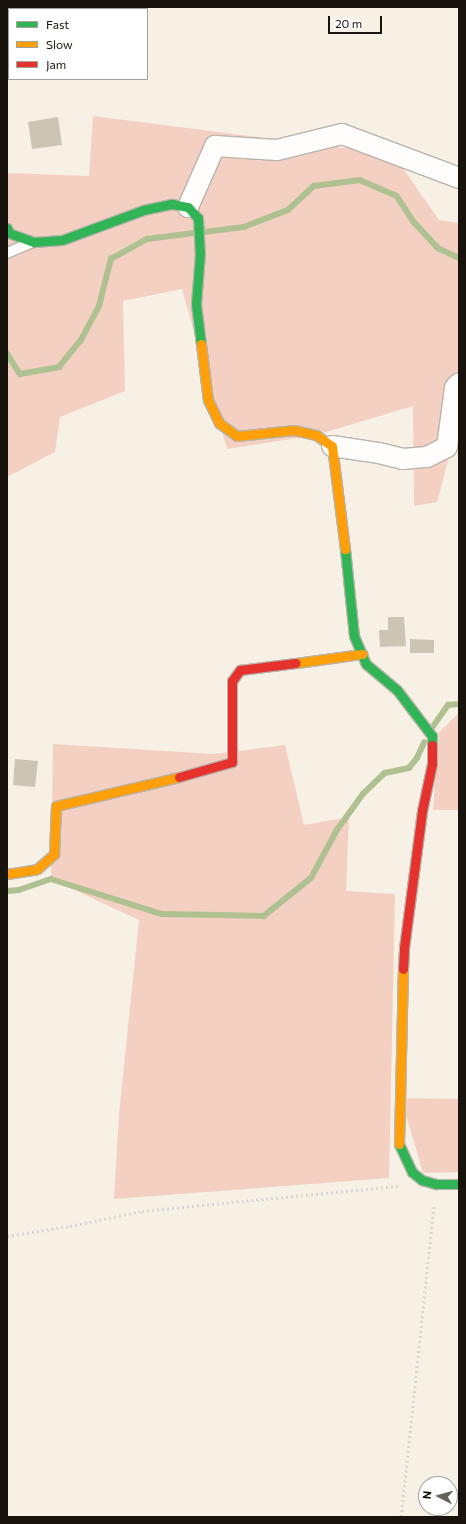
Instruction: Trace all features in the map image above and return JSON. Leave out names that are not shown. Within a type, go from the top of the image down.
[{"type":"street","points":[[188,207],[215,146],[277,150],[342,134],[459,178]]},
{"type":"street","points":[[7,228],[8,233],[34,242],[62,240],[143,210],[172,204],[188,207],[198,218],[200,253],[196,304],[208,400],[219,423],[237,436],[294,430],[316,435],[332,446],[379,453],[403,459],[427,456],[447,447],[455,388],[459,383]]},
{"type":"street","points":[[332,446],[337,477],[354,636],[366,664],[397,690],[432,736],[432,764],[421,818],[404,948],[399,1146],[412,1172],[422,1180],[436,1184],[459,1184]]},
{"type":"street","points":[[7,874],[37,869],[54,854],[56,806],[215,768],[232,762],[232,681],[240,670],[362,654]]},
{"type":"lane","points":[[7,253],[34,242]]},
{"type":"path","points":[[7,1236],[70,1226],[142,1211],[393,1186],[422,1180]]},
{"type":"path","points":[[401,1517],[436,1184]]},
{"type":"shaded area","points":[[93,116],[393,154],[439,220],[459,223],[459,420],[437,502],[414,506],[413,406],[316,435],[227,449],[182,289],[123,301],[125,391],[60,417],[55,452],[7,477],[7,173],[89,176]]},
{"type":"shaded area","points":[[459,713],[459,810],[433,810],[439,732]]},
{"type":"shaded area","points":[[53,744],[214,754],[285,745],[304,825],[349,817],[346,891],[395,894],[389,1178],[114,1199],[119,1114],[139,920],[51,879]]},
{"type":"shaded area","points":[[401,1098],[459,1099],[459,1172],[423,1173]]},
{"type":"building","points":[[58,117],[62,145],[32,149],[28,122]]},
{"type":"building","points":[[388,617],[404,617],[406,646],[380,647],[379,630],[388,630]]},
{"type":"building","points":[[410,639],[434,640],[434,653],[410,653]]},
{"type":"building","points":[[15,759],[38,761],[35,787],[13,785]]},
{"type":"waterway","points":[[204,232],[244,227],[288,210],[314,186],[360,180],[397,196],[413,221],[438,248],[459,258]]},
{"type":"waterway","points":[[7,353],[20,374],[59,367],[81,340],[99,306],[111,259],[147,239],[194,233]]},
{"type":"waterway","points":[[432,728],[448,705],[459,704]]},
{"type":"waterway","points":[[7,891],[19,890],[51,879],[162,914],[264,916],[311,878],[337,830],[363,794],[385,773],[409,768],[417,758],[424,743]]},
{"type":"traffic: fast","points":[[7,228],[9,233],[34,242],[62,240],[143,210],[172,204],[188,207],[198,218],[200,253],[196,304],[201,344]]},
{"type":"traffic: fast","points":[[345,549],[354,636],[366,664],[397,690],[432,736],[432,745]]},
{"type":"traffic: fast","points":[[399,1144],[412,1172],[422,1180],[436,1184],[459,1184]]},
{"type":"traffic: slow","points":[[201,344],[208,400],[219,423],[237,436],[294,430],[316,435],[332,446],[345,549]]},
{"type":"traffic: slow","points":[[296,663],[362,654]]},
{"type":"traffic: slow","points":[[7,874],[37,869],[54,854],[56,806],[179,777]]},
{"type":"traffic: slow","points":[[399,1144],[403,969]]},
{"type":"traffic: jam","points":[[179,777],[232,762],[232,681],[240,670],[296,663]]},
{"type":"traffic: jam","points":[[403,969],[404,948],[422,811],[432,764],[432,745]]}]
